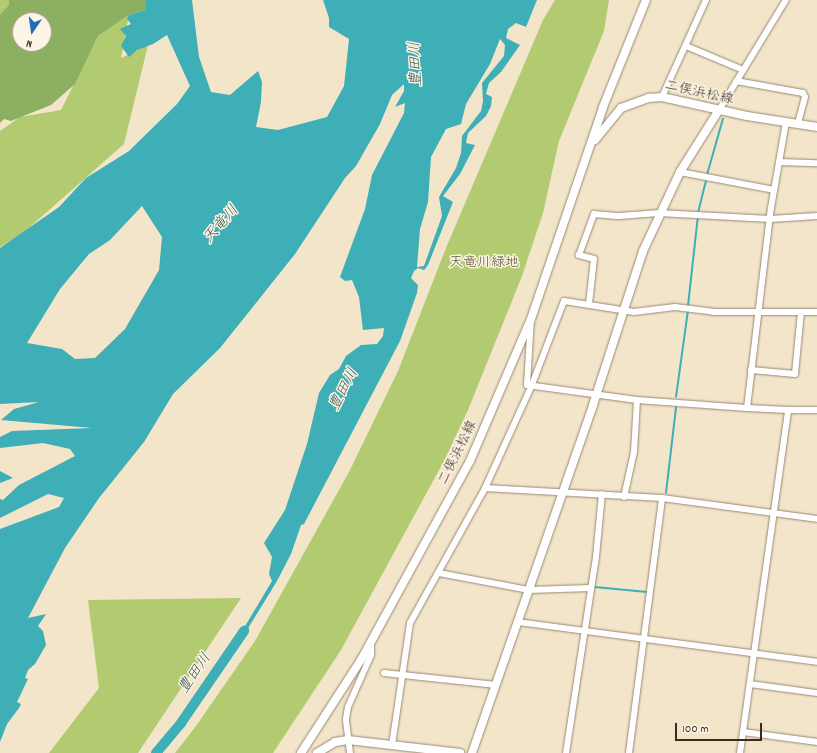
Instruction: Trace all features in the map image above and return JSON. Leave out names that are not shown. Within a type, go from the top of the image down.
[{"type":"main road","name":"二俣浜松線","points":[[301,753],[371,642],[470,461],[531,319],[593,142],[603,107],[646,0]]},
{"type":"main road","name":"二俣浜松線","points":[[593,142],[621,108],[635,101],[662,97],[719,110],[817,127]]},
{"type":"main road","points":[[472,753],[518,622],[623,310],[659,213],[680,172],[719,110]]},
{"type":"main road","points":[[317,753],[335,742],[348,740],[460,753]]},
{"type":"street","points":[[662,97],[706,0]]},
{"type":"street","points":[[719,110],[786,0]]},
{"type":"street","points":[[686,46],[743,70]]},
{"type":"street","points":[[736,81],[803,93],[805,97],[798,124]]},
{"type":"street","points":[[747,408],[770,219],[786,122]]},
{"type":"street","points":[[779,162],[817,163]]},
{"type":"street","points":[[680,172],[774,190]]},
{"type":"street","points":[[589,304],[594,259],[579,255],[594,214],[619,216],[659,213],[770,219],[817,216]]},
{"type":"street","points":[[392,745],[410,623],[485,488],[531,387],[564,300],[634,312],[688,309],[759,312],[817,312]]},
{"type":"street","points":[[751,370],[795,374],[801,312]]},
{"type":"street","points":[[531,319],[525,379],[527,385],[531,387],[637,400],[747,408],[817,410]]},
{"type":"street","points":[[624,497],[634,452],[637,400]]},
{"type":"street","points":[[740,753],[788,410]]},
{"type":"street","points":[[485,488],[559,494],[562,492],[602,494],[624,497],[662,498],[817,519]]},
{"type":"street","points":[[566,753],[601,524],[602,494]]},
{"type":"street","points":[[628,753],[662,498]]},
{"type":"street","points":[[439,573],[528,590],[592,588]]},
{"type":"street","points":[[518,622],[817,662]]},
{"type":"street","points":[[350,753],[346,719],[348,707],[371,655],[371,642]]},
{"type":"street","points":[[384,673],[496,685]]},
{"type":"street","points":[[750,684],[817,692]]},
{"type":"street","points":[[743,732],[817,742]]},
{"type":"green space","points":[[0,0],[9,0],[9,5],[0,16]]},
{"type":"green space","points":[[9,0],[146,0],[146,10],[129,15],[98,36],[75,84],[51,105],[11,121],[4,119],[0,123],[0,15],[9,5]]},
{"type":"green space","name":"天竜川緑地","points":[[555,0],[609,0],[604,31],[559,141],[543,213],[522,276],[468,410],[445,459],[341,650],[273,753],[175,753],[196,726],[255,641],[349,472],[398,371],[446,248],[543,20]]},
{"type":"green space","points":[[129,15],[121,58],[148,45],[124,144],[22,234],[0,247],[0,131],[20,117],[61,110],[98,36]]},
{"type":"green space","points":[[241,598],[138,753],[49,753],[99,688],[88,600]]},
{"type":"water","name":"天竜川","points":[[146,0],[192,0],[199,57],[211,92],[230,95],[258,71],[262,82],[261,102],[256,127],[278,130],[327,117],[344,86],[349,39],[329,27],[329,18],[323,0],[537,0],[526,27],[516,23],[508,29],[506,38],[520,45],[501,72],[489,83],[486,94],[492,97],[491,106],[486,116],[468,133],[466,143],[475,145],[460,174],[443,196],[453,202],[428,265],[424,270],[418,268],[414,271],[411,278],[418,285],[417,293],[400,341],[304,524],[301,525],[291,554],[277,581],[239,643],[235,643],[272,581],[269,574],[272,557],[264,543],[285,510],[307,444],[319,393],[330,375],[339,369],[346,356],[361,345],[377,344],[383,336],[384,328],[363,330],[359,297],[352,280],[345,281],[340,277],[365,209],[372,175],[404,113],[405,103],[395,107],[404,91],[404,84],[392,95],[380,124],[356,166],[345,178],[295,254],[220,348],[173,394],[144,442],[99,498],[65,548],[28,618],[46,614],[38,626],[43,631],[46,645],[35,664],[28,670],[25,678],[28,679],[17,702],[21,704],[7,724],[0,742],[0,529],[59,507],[64,498],[48,494],[0,518],[0,499],[3,500],[19,485],[75,456],[70,449],[43,443],[0,448],[0,437],[12,431],[92,428],[1,420],[14,409],[39,402],[0,404],[0,248],[59,207],[86,178],[129,151],[177,104],[190,86],[167,35],[153,44],[137,50],[129,57],[121,46],[126,36],[120,29],[131,24],[127,19],[129,15],[146,10]],"holes":[[[500,39],[505,45],[504,56],[482,83],[483,101],[481,111],[462,136],[461,153],[456,168],[439,197],[442,216],[424,266],[417,267],[420,229],[428,202],[431,157],[446,129],[461,124],[466,104],[490,64]],[[142,206],[162,237],[159,270],[125,329],[95,358],[75,359],[62,349],[27,343],[60,289],[89,254],[110,240]]]},
{"type":"water","points":[[0,471],[13,478],[0,483]]},
{"type":"waterway","points":[[707,175],[723,119]]},
{"type":"waterway","points":[[698,213],[706,180]]},
{"type":"waterway","points":[[688,306],[698,216]]},
{"type":"waterway","points":[[676,397],[688,310]]},
{"type":"waterway","points":[[666,493],[676,408]]},
{"type":"waterway","points":[[595,587],[647,592]]},
{"type":"waterway","name":"豊田川","points":[[156,753],[181,723],[244,631]]}]
